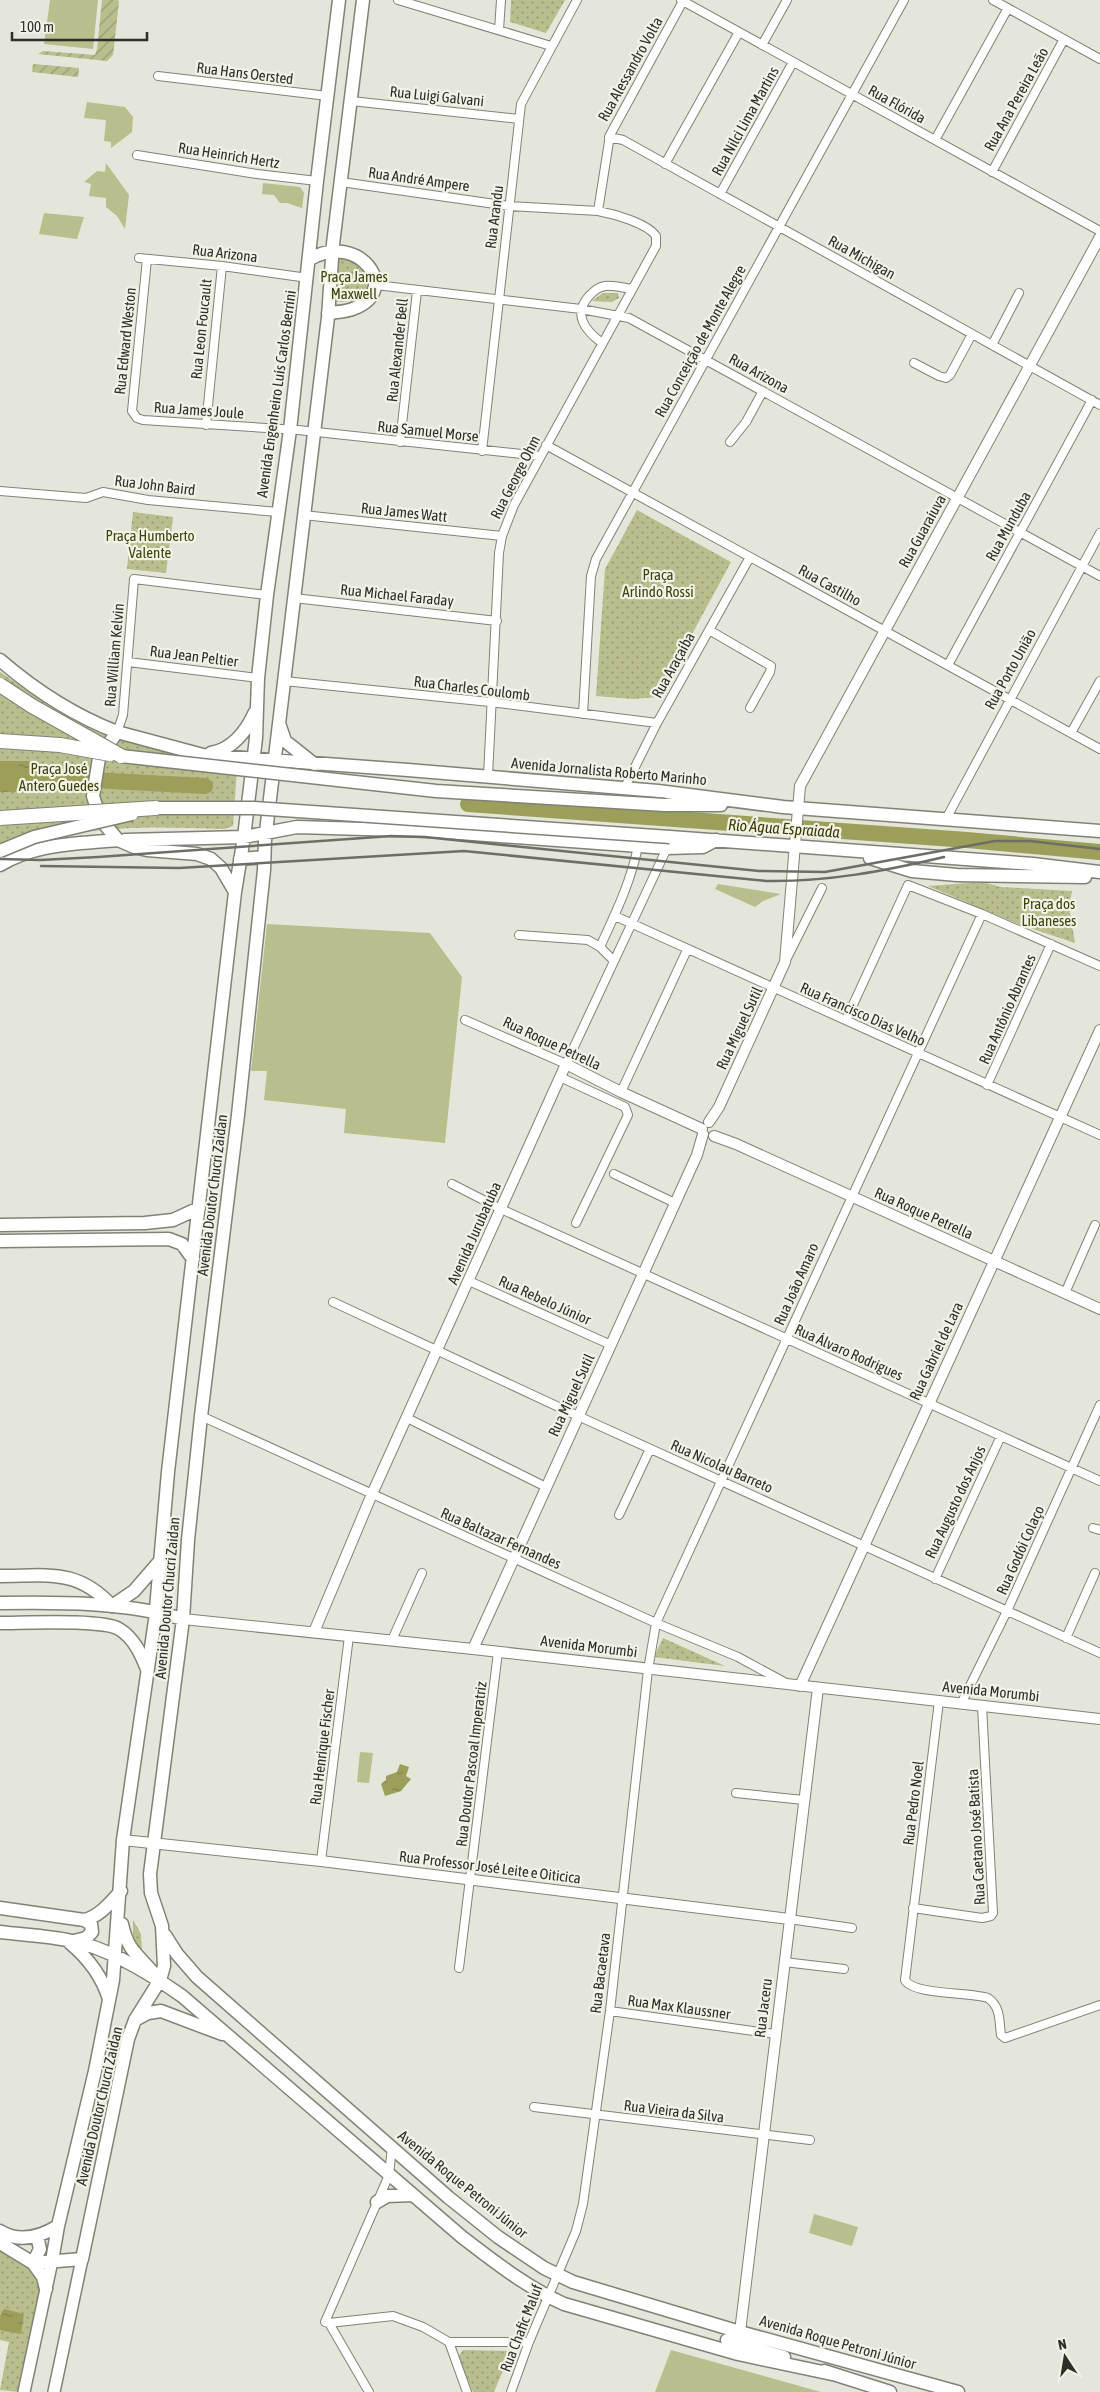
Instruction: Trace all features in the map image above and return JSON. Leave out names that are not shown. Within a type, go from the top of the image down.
[{"type":"highway","points":[[0,684],[32,706],[121,756]]},
{"type":"highway","points":[[0,741],[60,745],[121,756]]},
{"type":"highway","points":[[0,818],[156,808]]},
{"type":"main road","name":"Avenida Engenheiro Luís Carlos Berrini","points":[[249,792],[267,595],[277,512],[290,430],[339,0]]},
{"type":"main road","points":[[274,760],[328,313],[333,251],[363,0]]},
{"type":"main road","points":[[310,259],[333,251],[351,253],[366,263],[374,276],[376,285],[373,294],[362,305],[354,309],[328,313]]},
{"type":"main road","name":"Avenida Jornalista Roberto Marinho","points":[[0,660],[62,706],[86,719],[117,732],[203,755],[488,776],[704,796],[797,813],[946,818],[1100,831]]},
{"type":"main road","points":[[203,755],[225,749],[240,737],[256,708]]},
{"type":"main road","points":[[279,718],[285,741],[314,764]]},
{"type":"main road","points":[[117,732],[99,758],[93,796],[100,819],[118,840],[147,850],[197,854],[211,859],[221,868],[235,892]]},
{"type":"main road","points":[[121,756],[436,791],[665,805],[766,806]]},
{"type":"main road","name":"Avenida Doutor Chucri Zaidan","points":[[54,2392],[128,2039],[135,2020],[160,1980],[164,1966],[162,1926],[151,1893],[152,1844],[173,1705],[183,1618],[188,1540],[201,1416],[238,1115],[274,760]]},
{"type":"main road","name":"Avenida Doutor Chucri Zaidan","points":[[24,2392],[58,2226],[95,2070],[109,2001],[120,1912],[123,1840],[156,1612],[168,1472],[235,892],[249,792]]},
{"type":"main road","points":[[0,851],[34,837],[156,808],[280,810],[668,843]]},
{"type":"main road","points":[[240,859],[264,863],[276,837],[297,827]]},
{"type":"main road","points":[[0,865],[26,852],[44,848],[118,840],[244,837],[297,827],[432,831],[638,846],[716,840],[796,842],[849,851],[1033,864],[1100,872]]},
{"type":"main road","points":[[849,851],[912,871],[957,875],[1100,876]]},
{"type":"main road","points":[[0,1225],[145,1223],[173,1220],[199,1208]]},
{"type":"main road","points":[[172,1239],[177,1232],[173,1220]]},
{"type":"main road","points":[[0,1242],[172,1239],[182,1244],[194,1259]]},
{"type":"main road","points":[[0,1576],[75,1578],[96,1590],[112,1606],[134,1591],[160,1561]]},
{"type":"main road","name":"Avenida Morumbi","points":[[0,1603],[112,1606],[183,1618]]},
{"type":"main road","points":[[0,1623],[110,1625],[128,1636],[140,1651],[147,1670]]},
{"type":"main road","points":[[84,1920],[105,1908],[120,1891]]},
{"type":"main road","points":[[0,1908],[84,1920],[91,1924],[92,1932],[90,1936],[70,1941],[88,1960],[104,1983],[109,2001]]},
{"type":"main road","points":[[120,1912],[126,1941],[133,1952],[160,1980]]},
{"type":"main road","name":"Avenida Roque Petroni Júnior","points":[[162,1926],[171,1946],[198,1977],[448,2196],[498,2237],[557,2274],[573,2282],[740,2332],[958,2392]]},
{"type":"main road","name":"Avenida Roque Petroni Júnior","points":[[0,1932],[70,1941],[115,1957],[160,1980],[182,1996],[412,2195],[506,2271],[547,2296],[564,2304],[738,2354],[832,2374]]},
{"type":"main road","points":[[135,2020],[148,2013],[161,2011],[231,2038]]},
{"type":"main road","points":[[377,2202],[387,2196],[412,2195]]},
{"type":"main road","points":[[0,2231],[20,2238],[37,2236],[58,2226]]},
{"type":"main road","points":[[33,2263],[40,2249],[37,2236]]},
{"type":"main road","points":[[0,2243],[33,2263],[40,2272],[46,2288]]},
{"type":"main road","points":[[33,2263],[82,2259]]},
{"type":"main road","name":"Avenida Roque Petroni Júnior","points":[[649,2327],[727,2340],[890,2392]]},
{"type":"main road","points":[[727,2340],[740,2332]]},
{"type":"main road","points":[[32,2356],[38,2363],[33,2392]]},
{"type":"street","points":[[398,0],[551,46]]},
{"type":"street","points":[[499,30],[501,0]]},
{"type":"street","name":"Rua Arandu","points":[[482,451],[523,97],[577,0]]},
{"type":"street","points":[[762,45],[788,0]]},
{"type":"street","name":"Rua Conceição de Monte Alegre","points":[[583,714],[594,565],[705,359],[780,227],[904,0]]},
{"type":"street","points":[[994,0],[1100,59]]},
{"type":"street","name":"Rua Flórida","points":[[687,2],[1100,231]]},
{"type":"street","name":"Rua Alessandro Volta","points":[[598,211],[610,137],[615,124],[687,2]]},
{"type":"street","points":[[935,140],[1008,8]]},
{"type":"street","points":[[666,164],[739,32]]},
{"type":"street","name":"Rua Ana Pereira Leão","points":[[992,172],[1064,40]]},
{"type":"street","name":"Rua Nilci Lima Martins","points":[[720,194],[793,62]]},
{"type":"street","name":"Rua Hans Oersted","points":[[158,76],[328,96]]},
{"type":"street","name":"Rua Luigi Galvani","points":[[351,101],[519,119]]},
{"type":"street","name":"Rua Michigan","points":[[610,137],[624,140],[1100,405]]},
{"type":"street","name":"Rua Heinrich Hertz","points":[[137,155],[257,174],[317,181]]},
{"type":"street","name":"Rua André Ampere","points":[[341,182],[509,206],[598,211],[649,229],[656,236],[656,246]]},
{"type":"street","name":"Rua Guaraíuva","points":[[796,842],[800,786],[806,772],[1100,237]]},
{"type":"street","name":"Rua George Ohm","points":[[488,776],[490,702],[502,536],[514,505],[540,456],[656,246]]},
{"type":"street","name":"Rua Arizona","points":[[143,259],[222,266],[308,278]]},
{"type":"street","name":"Rua Edward Weston","points":[[143,259],[132,410],[137,418],[143,420]]},
{"type":"street","name":"Rua Leon Foucault","points":[[206,425],[222,266]]},
{"type":"street","name":"Rua Arizona","points":[[376,285],[581,309],[618,314],[630,318],[1100,576]]},
{"type":"street","points":[[602,343],[586,330],[581,309],[586,300],[597,288],[613,286],[632,289]]},
{"type":"street","name":"Rua Alexander Bell","points":[[400,442],[417,291]]},
{"type":"street","points":[[992,345],[1020,293]]},
{"type":"street","points":[[914,363],[946,378],[950,375],[972,334]]},
{"type":"street","points":[[730,442],[746,422],[763,391]]},
{"type":"street","name":"Rua Munduba","points":[[948,665],[1092,400]]},
{"type":"street","name":"Rua James Joule","points":[[143,420],[313,432]]},
{"type":"street","name":"Rua Samuel Morse","points":[[313,432],[540,456]]},
{"type":"street","name":"Rua Castilho","points":[[546,445],[1100,749]]},
{"type":"street","name":"Rua John Baird","points":[[0,492],[86,498],[103,492],[148,500],[277,512]]},
{"type":"street","name":"Rua James Watt","points":[[303,515],[502,536]]},
{"type":"street","name":"Rua Porto União","points":[[946,818],[1100,533]]},
{"type":"street","name":"Rua Araçaíba","points":[[624,789],[657,723],[750,557]]},
{"type":"street","name":"Rua William Kelvin","points":[[117,732],[123,715],[134,579],[267,595]]},
{"type":"street","name":"Rua Michael Faraday","points":[[294,598],[497,620]]},
{"type":"street","points":[[709,630],[771,666],[770,672],[750,708]]},
{"type":"street","name":"Rua Jean Peltier","points":[[128,662],[258,678]]},
{"type":"street","name":"Rua Charles Coulomb","points":[[284,681],[490,702],[657,723]]},
{"type":"street","points":[[1071,733],[1100,681]]},
{"type":"street","name":"Rua Miguel Sutil","points":[[785,962],[796,842]]},
{"type":"street","name":"Avenida Jurubatuba","points":[[314,1632],[372,1494],[436,1351],[668,843]]},
{"type":"street","points":[[600,946],[615,916],[635,861],[638,846]]},
{"type":"street","points":[[846,1020],[908,885],[982,914],[1100,966]]},
{"type":"street","name":"Rua Miguel Sutil","points":[[473,1649],[785,962],[822,888]]},
{"type":"street","name":"Rua João Amaro","points":[[648,1670],[656,1623],[916,1053],[982,914]]},
{"type":"street","name":"Rua Francisco Dias Velho","points":[[615,916],[773,989],[1100,1135]]},
{"type":"street","points":[[519,935],[588,940],[600,946],[614,961]]},
{"type":"street","name":"Rua Antônio Abrantes","points":[[988,1085],[1051,944]]},
{"type":"street","points":[[621,1092],[688,950]]},
{"type":"street","name":"Rua Roque Petrella","points":[[466,1020],[566,1064],[621,1092],[681,1119],[710,1129],[736,1144],[850,1197],[1100,1309]]},
{"type":"street","name":"Rua Gabriel de Lara","points":[[800,1686],[1059,1116],[1100,1030]]},
{"type":"street","points":[[560,1076],[625,1107],[628,1115],[576,1224]]},
{"type":"street","points":[[614,1174],[675,1203]]},
{"type":"street","name":"Rua Álvaro Rodrigues","points":[[452,1184],[501,1209],[642,1274],[929,1402],[1100,1482]]},
{"type":"street","points":[[1065,1293],[1095,1225]]},
{"type":"street","name":"Rua Rebelo Júnior","points":[[469,1281],[611,1345]]},
{"type":"street","name":"Rua Nicolau Barreto","points":[[333,1302],[864,1547],[1100,1653]]},
{"type":"street","name":"Rua Godói Colaço","points":[[961,1704],[1007,1611],[1100,1405]]},
{"type":"street","name":"Rua Baltazar Fernandes","points":[[201,1416],[656,1623],[745,1661],[789,1684]]},
{"type":"street","points":[[407,1418],[546,1487]]},
{"type":"street","name":"Rua Augusto dos Anjos","points":[[935,1579],[1001,1436]]},
{"type":"street","points":[[619,1515],[650,1449]]},
{"type":"street","points":[[392,1640],[422,1573]]},
{"type":"street","points":[[1066,1638],[1095,1573]]},
{"type":"street","name":"Avenida Morumbi","points":[[183,1618],[1100,1719]]},
{"type":"street","name":"Rua Henrique Fischer","points":[[321,1862],[349,1636]]},
{"type":"street","name":"Rua Doutor Pascoal Imperatriz","points":[[459,1968],[498,1652]]},
{"type":"street","name":"Rua Bacaetava","points":[[557,2274],[576,2231],[583,2204],[610,2011],[648,1670]]},
{"type":"street","name":"Rua Jaceru","points":[[740,2332],[818,1688]]},
{"type":"street","name":"Rua Pedro Noel","points":[[940,1701],[904,1974],[907,1984],[918,1988],[988,1998],[994,2002],[999,2012],[1003,2037],[1008,2038],[1100,2005]]},
{"type":"street","name":"Rua Caetano José Batista","points":[[913,1908],[982,1918],[991,1916],[993,1912],[982,1706]]},
{"type":"street","points":[[736,1793],[804,1800]]},
{"type":"street","name":"Rua Professor José Leite e Oiticica","points":[[123,1840],[622,1898],[852,1928]]},
{"type":"street","points":[[784,1962],[844,1968]]},
{"type":"street","name":"Rua Max Klaussner","points":[[610,2011],[776,2034]]},
{"type":"street","name":"Rua Vieira da Silva","points":[[534,2107],[810,2140]]},
{"type":"street","points":[[327,2323],[389,2175],[392,2147]]},
{"type":"street","name":"Rua Chafic Maluf","points":[[511,2392],[557,2274]]},
{"type":"street","points":[[327,2323],[393,2316],[423,2327],[449,2342],[529,2342]]},
{"type":"street","points":[[327,2323],[367,2391]]},
{"type":"street","points":[[449,2342],[467,2392]]},
{"type":"green space","points":[[50,0],[98,0],[93,49],[44,44]]},
{"type":"green space","points":[[102,0],[118,0],[119,2],[113,55],[107,61],[38,54],[43,51],[95,55]]},
{"type":"green space","points":[[511,0],[565,0],[546,33],[510,22]]},
{"type":"green space","points":[[33,64],[79,68],[78,77],[32,72]]},
{"type":"green space","points":[[87,102],[125,107],[133,117],[132,132],[111,148],[111,142],[104,141],[106,120],[84,118]]},
{"type":"green space","points":[[106,163],[129,195],[125,229],[117,216],[106,207],[106,198],[89,196],[91,184],[84,182],[97,171],[105,172]]},
{"type":"green space","points":[[263,183],[300,187],[304,193],[302,208],[287,203],[280,203],[274,195],[262,194]]},
{"type":"green space","points":[[44,213],[84,217],[77,239],[39,234]]},
{"type":"green space","name":"Praça James Maxwell","points":[[339,259],[358,264],[368,278],[370,291],[359,301],[336,302]]},
{"type":"green space","points":[[603,293],[618,293],[619,298],[612,302],[592,301]]},
{"type":"green space","name":"Praça Arlindo Rossi","points":[[637,510],[731,562],[658,697],[633,699],[596,696],[605,569]]},
{"type":"green space","name":"Praça Humberto Valente","points":[[133,512],[173,517],[166,573],[127,569]]},
{"type":"green space","name":"Praça José Antero Guedes","points":[[0,672],[55,709],[84,723],[126,737],[238,755],[233,826],[224,829],[167,827],[82,832],[54,837],[0,855]]},
{"type":"green space","name":"Praça dos Libaneses","points":[[983,882],[1001,887],[1072,891],[1069,907],[1075,943],[1018,924],[928,886]]},
{"type":"green space","points":[[718,884],[781,894],[763,901],[755,907],[715,889]]},
{"type":"green space","points":[[267,924],[430,933],[462,977],[445,1143],[344,1133],[346,1109],[264,1100],[267,1071],[251,1071]]},
{"type":"green space","points":[[663,1638],[725,1666],[654,1657]]},
{"type":"green space","points":[[360,1752],[373,1753],[369,1783],[357,1782]]},
{"type":"green space","points":[[133,1920],[141,1934],[142,1952],[140,1952],[133,1935]]},
{"type":"green space","points":[[814,2214],[858,2227],[852,2246],[809,2233]]},
{"type":"green space","points":[[0,2249],[33,2269],[40,2289],[19,2392],[0,2390],[9,2342],[0,2340]]},
{"type":"green space","points":[[463,2350],[511,2351],[494,2392],[473,2392],[458,2357]]},
{"type":"green space","points":[[671,2350],[821,2392],[655,2392]]},
{"type":"water","points":[[0,761],[35,761],[36,792],[0,792]]},
{"type":"water","points":[[400,1764],[409,1767],[406,1776],[411,1779],[401,1791],[385,1796],[381,1784],[386,1780],[386,1776],[397,1772]]},
{"type":"water","points":[[4,2309],[24,2314],[21,2334],[0,2330],[0,2316]]},
{"type":"waterway","name":"Rio Água Espraiada","points":[[0,777],[35,777],[205,786]]},
{"type":"waterway","name":"Rio Água Espraiada","points":[[468,804],[967,840],[1100,852]]},
{"type":"railway","points":[[0,859],[40,860],[98,857],[391,836],[425,837],[759,871],[825,872],[995,841],[1030,841],[1100,849]]},
{"type":"railway","points":[[41,866],[179,868],[464,851],[766,881],[789,881],[856,875],[944,857]]}]
